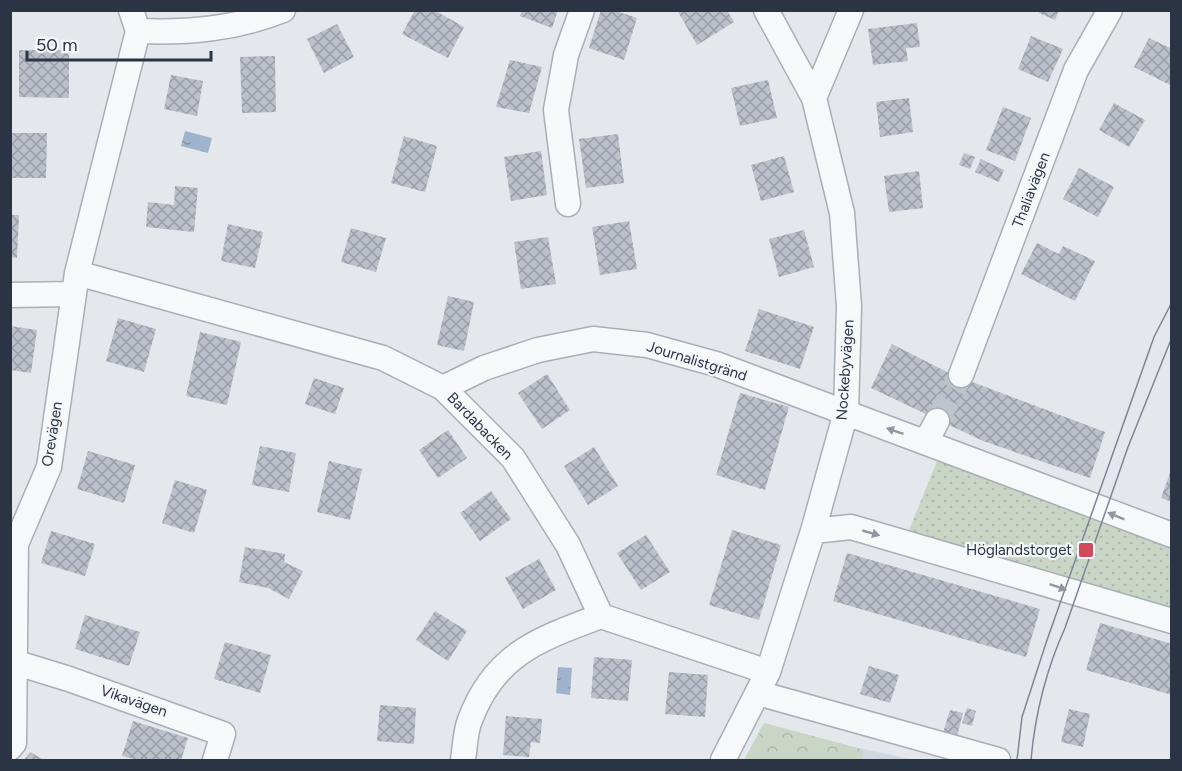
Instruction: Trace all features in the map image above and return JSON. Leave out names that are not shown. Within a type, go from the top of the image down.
[{"type":"street","points":[[135,21],[177,33],[251,23],[283,10]]},
{"type":"street","points":[[568,204],[556,110],[566,56],[582,10]]},
{"type":"street","name":"Nockebyvägen","points":[[723,760],[763,682],[813,531],[846,412],[849,306],[842,213],[814,99],[766,10]]},
{"type":"street","points":[[814,99],[851,10]]},
{"type":"street","name":"Thaliavägen","points":[[961,375],[1076,70],[1110,10]]},
{"type":"street","name":"Orevägen","points":[[10,748],[14,743],[17,663],[16,544],[49,467],[75,283],[135,21]]},
{"type":"street","points":[[10,295],[75,283]]},
{"type":"street","name":"Bardabacken","points":[[75,283],[383,358],[443,388],[513,459],[568,545],[601,615]]},
{"type":"street","name":"Journalistgränd","points":[[443,388],[484,368],[538,350],[593,339],[647,345],[716,364],[846,412]]},
{"type":"street","points":[[846,412],[931,431],[1172,535]]},
{"type":"street","points":[[813,531],[851,527],[1172,621]]},
{"type":"street","points":[[463,760],[469,721],[502,667],[521,649],[601,615],[763,682],[998,760]]},
{"type":"street","name":"Vikavägen","points":[[17,663],[69,679],[223,734],[215,760]]},
{"type":"shaded area","points":[[862,749],[916,760],[862,760]]},
{"type":"green space","points":[[942,449],[1171,535],[1171,620],[904,542]]},
{"type":"green space","points":[[764,723],[862,749],[862,760],[744,760]]},
{"type":"water","points":[[185,131],[212,138],[208,153],[181,146]]},
{"type":"water","points":[[558,667],[572,668],[570,695],[556,693]]},
{"type":"building","points":[[415,10],[434,10],[464,27],[448,58],[402,34]]},
{"type":"building","points":[[522,10],[558,10],[552,28],[520,16]]},
{"type":"building","points":[[601,10],[613,10],[637,18],[624,60],[589,48]]},
{"type":"building","points":[[677,10],[727,10],[734,22],[697,45]]},
{"type":"building","points":[[1040,10],[1059,10],[1055,20],[1039,13]]},
{"type":"building","points":[[917,23],[920,47],[906,48],[908,61],[873,65],[868,29]]},
{"type":"building","points":[[337,24],[354,57],[324,73],[307,39]]},
{"type":"building","points":[[1031,36],[1063,49],[1048,82],[1018,69]]},
{"type":"building","points":[[1149,38],[1172,49],[1172,86],[1134,67]]},
{"type":"building","points":[[19,50],[69,50],[69,98],[19,97]]},
{"type":"building","points":[[275,56],[276,112],[242,113],[240,57]]},
{"type":"building","points":[[510,60],[542,67],[529,113],[496,107]]},
{"type":"building","points":[[171,75],[203,81],[197,116],[164,109]]},
{"type":"building","points":[[768,80],[777,118],[740,126],[731,88]]},
{"type":"building","points":[[909,98],[913,132],[880,137],[876,102]]},
{"type":"building","points":[[1114,103],[1145,120],[1129,147],[1099,130]]},
{"type":"building","points":[[1003,107],[1031,118],[1015,161],[986,150]]},
{"type":"building","points":[[10,133],[47,133],[46,178],[10,178]]},
{"type":"building","points":[[618,134],[624,183],[586,188],[579,139]]},
{"type":"building","points":[[404,136],[437,146],[425,192],[391,183]]},
{"type":"building","points":[[541,151],[547,195],[511,201],[504,157]]},
{"type":"building","points":[[964,153],[975,157],[970,169],[959,165]]},
{"type":"building","points":[[784,156],[794,192],[761,201],[751,165]]},
{"type":"building","points":[[981,159],[1004,170],[999,182],[975,172]]},
{"type":"building","points":[[1079,168],[1114,187],[1098,217],[1063,199]]},
{"type":"building","points":[[919,171],[923,208],[889,212],[884,176]]},
{"type":"building","points":[[175,186],[198,188],[194,232],[146,227],[148,202],[174,205]]},
{"type":"building","points":[[10,215],[19,215],[17,258],[10,257]]},
{"type":"building","points":[[629,221],[637,269],[600,275],[592,227]]},
{"type":"building","points":[[228,224],[263,232],[255,268],[221,261]]},
{"type":"building","points":[[351,228],[386,238],[376,272],[341,262]]},
{"type":"building","points":[[804,230],[814,267],[779,277],[769,239]]},
{"type":"building","points":[[548,237],[556,284],[521,289],[514,242]]},
{"type":"building","points":[[1037,243],[1059,254],[1063,246],[1095,261],[1075,301],[1021,274]]},
{"type":"building","points":[[448,296],[474,302],[464,351],[437,345]]},
{"type":"building","points":[[759,309],[814,327],[800,369],[745,351]]},
{"type":"building","points":[[118,318],[156,329],[144,372],[106,361]]},
{"type":"building","points":[[10,326],[37,330],[31,373],[10,370]]},
{"type":"building","points":[[200,332],[241,342],[227,405],[186,396]]},
{"type":"building","points":[[892,344],[951,374],[1105,432],[1090,478],[983,441],[871,388]]},
{"type":"building","points":[[547,374],[570,410],[542,429],[518,393]]},
{"type":"building","points":[[314,378],[344,388],[335,414],[305,404]]},
{"type":"building","points":[[740,393],[789,407],[765,490],[716,475]]},
{"type":"building","points":[[448,430],[467,458],[438,478],[419,450]]},
{"type":"building","points":[[260,446],[296,453],[289,492],[252,485]]},
{"type":"building","points":[[594,447],[618,486],[588,505],[564,466]]},
{"type":"building","points":[[88,451],[135,465],[124,503],[77,489]]},
{"type":"building","points":[[329,461],[362,469],[350,520],[317,512]]},
{"type":"building","points":[[1172,470],[1172,502],[1161,498]]},
{"type":"building","points":[[175,480],[207,490],[194,533],[162,523]]},
{"type":"building","points":[[491,491],[511,519],[480,541],[460,513]]},
{"type":"building","points":[[732,530],[781,545],[759,620],[709,605]]},
{"type":"building","points":[[51,531],[95,544],[85,576],[41,563]]},
{"type":"building","points":[[646,535],[670,572],[641,590],[617,553]]},
{"type":"building","points":[[245,547],[285,554],[284,562],[303,571],[289,599],[268,588],[239,582]]},
{"type":"building","points":[[847,553],[1040,609],[1026,657],[833,601]]},
{"type":"building","points":[[539,559],[556,590],[523,609],[505,578]]},
{"type":"building","points":[[435,611],[467,631],[448,661],[416,640]]},
{"type":"building","points":[[85,615],[140,632],[129,666],[75,649]]},
{"type":"building","points":[[1100,623],[1172,644],[1172,695],[1086,670]]},
{"type":"building","points":[[225,642],[271,655],[260,693],[214,679]]},
{"type":"building","points":[[594,657],[632,660],[628,701],[591,698]]},
{"type":"building","points":[[869,666],[899,675],[890,703],[860,694]]},
{"type":"building","points":[[669,672],[708,675],[705,717],[665,714]]},
{"type":"building","points":[[380,705],[416,708],[414,744],[377,741]]},
{"type":"building","points":[[967,708],[976,711],[972,726],[962,723]]},
{"type":"building","points":[[1069,709],[1090,714],[1083,747],[1061,742]]},
{"type":"building","points":[[950,710],[963,713],[956,740],[942,736]]},
{"type":"building","points":[[506,716],[542,719],[540,743],[531,742],[529,757],[503,755]]},
{"type":"building","points":[[133,721],[188,738],[181,760],[138,760],[122,756]]},
{"type":"building","points":[[30,752],[44,760],[24,760]]},
{"type":"tunnel","points":[[937,421],[961,375]]},
{"type":"tram line","points":[[1017,760],[1022,717],[1046,643],[1154,337],[1172,302]]},
{"type":"tram line","points":[[1031,760],[1035,726],[1052,660],[1128,447],[1172,337]]},
{"type":"place","name":"Höglandstorget","points":[[1086,550]]}]
